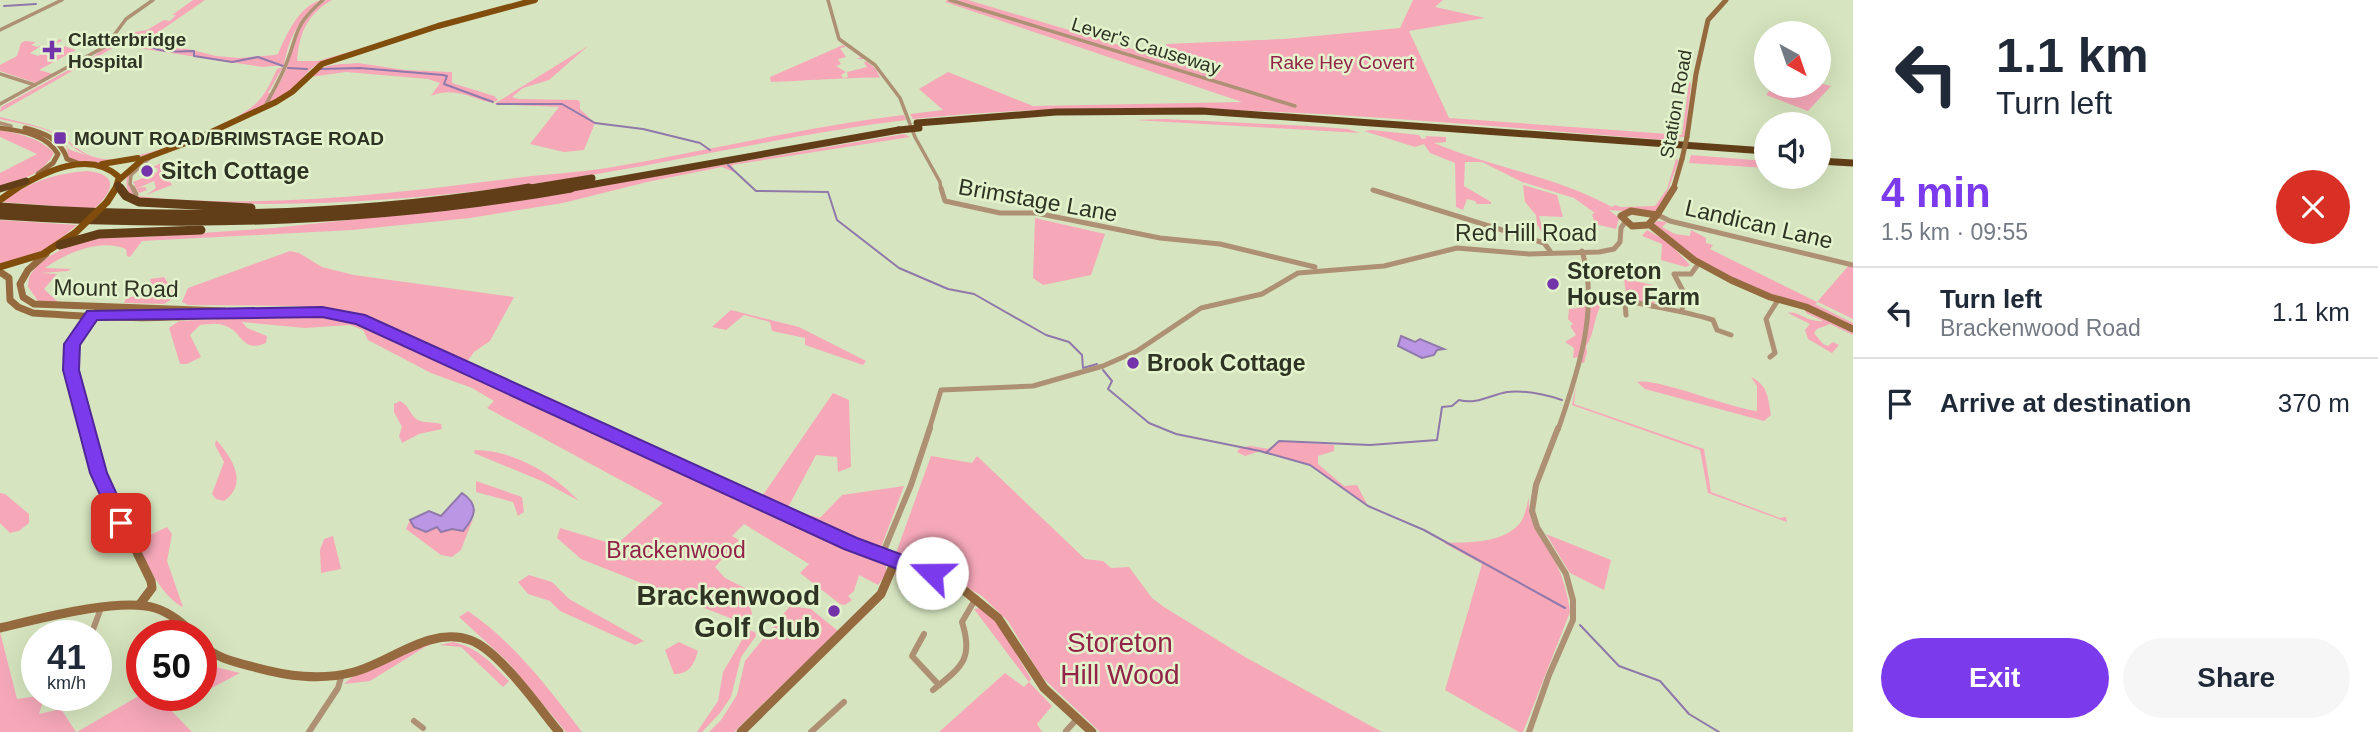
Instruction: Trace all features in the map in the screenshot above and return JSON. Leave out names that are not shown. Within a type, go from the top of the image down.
[{"type":"highway","points":[[60,245],[99,234],[162,232],[334,218],[511,198],[898,128],[1056,112],[1202,111],[1754,150]]},
{"type":"highway","points":[[918,125],[1107,116],[1217,117],[1754,156]]},
{"type":"highway","points":[[0,207],[118,215],[327,211],[417,203],[560,183],[824,135],[898,128]]},
{"type":"highway","points":[[1831,156],[1853,158]]},
{"type":"highway","points":[[1831,162],[1853,163]]},
{"type":"highway","points":[[0,189],[29,180]]},
{"type":"highway","points":[[119,183],[130,198],[151,204],[280,209],[417,203]]},
{"type":"highway","points":[[0,215],[193,224],[334,218]]},
{"type":"main road","points":[[0,270],[60,245],[107,202],[129,167],[289,95],[313,69],[328,61],[438,26],[535,0]]},
{"type":"main road","points":[[0,200],[29,180],[61,168],[149,157]]},
{"type":"main road","points":[[88,165],[111,169],[119,183]]},
{"type":"street","points":[[0,30],[62,0]]},
{"type":"street","points":[[0,105],[106,46],[126,19],[153,0]]},
{"type":"street","points":[[264,108],[285,67],[296,30],[307,14],[323,0]]},
{"type":"street","name":"Brimstage Lane","points":[[828,0],[839,40],[875,65],[900,98],[915,138],[940,181],[942,198],[945,201],[1000,213],[1035,214],[1160,238],[1220,244],[1322,269]]},
{"type":"street","name":"Lever's Causeway","points":[[950,0],[1295,106]]},
{"type":"street","name":"Station Road","points":[[1649,224],[1670,197],[1687,137],[1697,65],[1708,20],[1726,0]]},
{"type":"street","points":[[0,74],[35,86]]},
{"type":"street","points":[[0,125],[52,137],[64,146],[67,159],[88,165]]},
{"type":"street","points":[[0,125],[36,136],[56,149],[57,156],[53,163],[29,180]]},
{"type":"street","points":[[136,194],[131,184],[131,175],[149,157]]},
{"type":"street","points":[[1373,190],[1567,251]]},
{"type":"street","points":[[1658,215],[1623,213],[1621,218],[1662,236]]},
{"type":"street","points":[[1639,213],[1648,219],[1649,224],[1662,236],[1699,263],[1778,300],[1806,307],[1853,329]]},
{"type":"street","name":"Landican Lane","points":[[1658,215],[1688,226],[1853,265]]},
{"type":"street","name":"Red Hill Road","points":[[882,555],[907,495],[936,410],[936,396],[941,390],[1033,386],[1103,366],[1137,351],[1201,308],[1262,294],[1298,273],[1322,269],[1367,269],[1457,248],[1529,254],[1614,249],[1620,242],[1621,228],[1625,222]]},
{"type":"street","points":[[1639,228],[1649,224]]},
{"type":"street","points":[[1544,243],[1550,251]]},
{"type":"street","name":"Mount Road","points":[[51,250],[22,278],[20,287],[23,297],[34,304],[47,307],[216,309],[228,312]]},
{"type":"street","points":[[1529,732],[1553,664],[1573,622],[1574,611],[1567,579],[1531,512],[1535,486],[1565,410],[1582,340],[1590,297],[1582,251]]},
{"type":"street","points":[[1682,310],[1684,293],[1674,274],[1691,274],[1699,263]]},
{"type":"street","points":[[1298,264],[1298,273]]},
{"type":"street","name":"Mount Road","points":[[0,270],[9,278],[10,300],[24,311],[189,316],[228,312],[322,312],[360,319],[826,533],[932,573],[976,598],[999,618],[1045,690],[1092,732]]},
{"type":"street","points":[[1770,357],[1775,352],[1765,326],[1765,315],[1778,300]]},
{"type":"street","points":[[1626,316],[1625,303],[1629,301],[1670,311],[1682,310],[1713,320],[1717,330],[1731,335]]},
{"type":"street","points":[[100,308],[72,344],[71,370],[98,473],[151,581],[152,588],[140,604]]},
{"type":"street","points":[[741,732],[881,594],[896,559]]},
{"type":"street","points":[[903,655],[912,656],[936,688],[966,659],[969,642],[961,622],[976,598]]},
{"type":"street","points":[[0,628],[101,608],[140,604],[170,613],[180,620]]},
{"type":"street","points":[[97,620],[101,608]]},
{"type":"street","points":[[217,655],[287,675],[312,678],[342,674],[374,665],[423,642],[454,638],[469,640],[492,657],[558,732]]},
{"type":"street","points":[[912,656],[925,638]]},
{"type":"street","points":[[309,732],[338,688],[342,674]]},
{"type":"street","points":[[811,732],[844,702]]},
{"type":"street","points":[[1066,731],[1077,719]]},
{"type":"street","points":[[412,732],[419,725]]},
{"type":"green space","points":[[193,0],[205,0],[147,40],[160,47],[188,49],[216,56],[239,58],[275,55],[300,15],[313,3],[321,0],[296,29],[284,65],[263,67],[118,45],[0,112],[1,107],[94,56],[118,35],[147,30],[164,20],[170,21],[176,15],[172,15]]},
{"type":"green space","points":[[326,0],[332,0],[310,18],[302,34],[297,61],[318,61],[393,39],[316,65],[294,89],[278,100],[197,137],[158,152],[117,161],[74,162],[68,158],[67,147],[89,156],[48,131],[0,117],[50,131],[62,137],[81,151],[98,158],[132,157],[202,134],[241,114],[258,101],[277,69],[283,67],[268,93],[274,93],[286,70],[298,30],[307,16]]},
{"type":"green space","name":"Rake Hey Covert","points":[[968,0],[1166,59],[1166,44],[1284,39],[1400,28],[1413,0],[1443,0],[1435,7],[1485,18],[1409,31],[1449,118],[1682,135],[1689,82],[1691,84],[1685,137],[1680,137],[1679,141],[1392,119],[1200,109],[1009,111],[913,119],[910,114],[943,110],[919,89],[948,72],[1033,106],[1242,102],[945,2]]},
{"type":"green space","points":[[60,39],[62,41],[57,43],[56,47],[64,46],[76,50],[39,70],[53,74],[95,52],[36,83],[0,71],[0,65],[17,56],[21,43],[36,42],[31,45],[37,47],[44,44],[30,53],[38,56]]},
{"type":"green space","points":[[843,45],[865,59],[857,59],[861,57],[846,47],[840,48],[846,57],[838,59],[841,64],[836,66],[846,72],[841,75],[843,78],[848,77],[847,72],[867,67],[864,63],[866,61],[876,69],[880,78],[771,82],[770,77]]},
{"type":"green space","points":[[588,46],[549,80],[523,88],[512,97],[578,100],[580,109],[595,123],[584,150],[564,152],[530,144],[559,107],[494,104]]},
{"type":"green space","points":[[358,63],[405,70],[452,72],[452,83],[494,96],[498,100],[486,101],[452,92],[431,96],[440,83],[428,79],[346,72],[310,77],[326,67]]},
{"type":"green space","points":[[1774,98],[1820,98],[1808,111]]},
{"type":"green space","points":[[904,115],[906,120],[610,172],[435,196],[258,204],[161,202],[135,199],[127,186],[127,176],[130,173],[128,183],[137,196],[183,200],[276,201],[369,195],[600,169],[794,132]]},
{"type":"green space","points":[[1134,120],[1310,126],[1348,129],[1360,133]]},
{"type":"green space","points":[[0,130],[36,140],[54,153],[38,171],[0,186],[0,173],[37,154],[0,137]]},
{"type":"green space","points":[[1364,131],[1419,135],[1422,139],[1427,138],[1425,136],[1446,137],[1446,142],[1434,143],[1569,187],[1612,207],[1655,206],[1667,189],[1676,159],[1679,160],[1661,209],[1653,213],[1609,210],[1619,218],[1616,229],[1595,224],[1592,214],[1595,213],[1574,198],[1522,182],[1482,162],[1465,162],[1464,186],[1491,204],[1477,204],[1467,199],[1463,210],[1456,207],[1455,163],[1430,153],[1424,144],[1415,147]]},
{"type":"green space","points":[[904,134],[910,137],[732,165],[734,172],[722,167],[563,203],[470,218],[352,230],[142,241],[130,257],[127,256],[126,249],[94,246],[73,252],[45,268],[71,269],[68,271],[41,273],[57,274],[44,289],[59,303],[39,302],[28,287],[29,277],[48,257],[68,246],[96,237],[144,237],[273,228],[480,206]]},
{"type":"green space","points":[[1691,155],[1754,160],[1754,167],[1689,163]]},
{"type":"green space","points":[[163,162],[178,172],[167,177],[172,185],[146,195],[156,188],[154,181],[138,188],[145,187],[147,190],[139,193],[133,182],[157,172],[158,169],[153,167]]},
{"type":"green space","points":[[88,171],[105,176],[110,185],[109,191],[94,209],[2,202],[43,180]]},
{"type":"green space","points":[[1523,185],[1557,195],[1563,217],[1539,216],[1547,242],[1537,224],[1536,215],[1525,202]]},
{"type":"green space","points":[[1035,218],[1105,234],[1091,275],[1043,285],[1033,278]]},
{"type":"green space","points":[[0,220],[77,225],[48,249],[0,265]]},
{"type":"green space","points":[[1657,221],[1667,222],[1662,227],[1675,234],[1690,236],[1691,230],[1706,238],[1706,243],[1713,245],[1710,249],[1817,302],[1850,264],[1853,265],[1853,319],[1818,302],[1815,304],[1853,323],[1853,335],[1830,324],[1817,329],[1814,333],[1823,344],[1828,346],[1833,342],[1839,345],[1832,353],[1808,339],[1805,330],[1810,324],[1788,313],[1823,321],[1806,313],[1802,303],[1757,290],[1698,260],[1654,224]]},
{"type":"green space","points":[[1647,230],[1668,242],[1690,265],[1686,267],[1661,260],[1662,244],[1642,236]]},
{"type":"green space","points":[[290,251],[299,253],[322,267],[354,275],[514,297],[490,341],[474,352],[467,362],[340,310],[298,306],[188,305],[182,302],[188,288]]},
{"type":"green space","points":[[164,277],[173,291],[172,299],[164,304],[124,303],[126,298],[147,294],[152,287],[150,279]]},
{"type":"green space","points":[[1624,279],[1653,285],[1655,305],[1605,294],[1608,291],[1626,294]]},
{"type":"green space","points":[[1583,292],[1593,293],[1600,307],[1582,363],[1579,357],[1573,358],[1574,348],[1565,342],[1576,335],[1570,326],[1573,324],[1568,319],[1569,309],[1579,308],[1577,304],[1582,303]]},
{"type":"green space","points":[[731,310],[799,327],[866,361],[863,365],[805,345],[805,338],[772,331],[770,322],[744,315],[726,330],[712,327]]},
{"type":"green space","name":"Brackenwood","points":[[306,315],[360,325],[537,402],[822,535],[854,554],[886,563],[886,574],[878,585],[859,575],[854,591],[848,596],[852,600],[845,605],[840,604],[800,573],[809,564],[744,524],[732,536],[739,540],[715,567],[725,578],[745,588],[752,613],[750,626],[581,559],[557,538],[560,528],[616,545],[663,503],[487,408],[494,401],[472,388],[431,373],[368,340],[363,330],[350,325],[305,328],[242,322],[247,328],[267,336],[266,343],[252,346],[225,325],[200,325],[190,335],[201,357],[187,364],[180,364],[169,328],[179,321]]},
{"type":"green space","points":[[1751,377],[1761,384],[1768,398],[1771,415],[1764,421],[1645,389],[1637,382],[1660,384],[1757,411],[1757,386]]},
{"type":"green space","points":[[1576,385],[1574,404],[1704,449],[1711,492],[1780,518],[1786,517],[1787,522],[1708,493],[1700,450],[1572,405]]},
{"type":"green space","points":[[833,393],[849,400],[851,467],[838,472],[837,457],[816,455],[786,511],[761,498]]},
{"type":"green space","points":[[400,401],[416,419],[441,424],[442,429],[419,434],[402,443],[399,436],[402,427],[394,412],[394,404]]},
{"type":"green space","points":[[216,440],[228,454],[237,479],[236,487],[224,501],[216,499],[212,494],[224,462],[215,445]]},
{"type":"green space","points":[[1279,441],[1334,445],[1334,451],[1318,456],[1318,464],[1344,486],[1357,485],[1368,506],[1310,465],[1260,451],[1245,456],[1237,452],[1240,448],[1250,446],[1270,449]]},
{"type":"green space","points":[[475,450],[504,454],[532,465],[558,482],[579,501],[544,482],[474,453]]},
{"type":"green space","name":"Storeton Hill Wood","points":[[931,456],[972,463],[977,456],[1085,559],[1103,561],[1111,568],[1129,567],[1152,598],[1164,607],[1245,657],[1382,732],[1100,732],[1041,676],[1008,621],[982,596],[938,571],[896,553]]},
{"type":"green space","points":[[476,481],[522,497],[524,512],[518,516],[513,502],[476,492]]},
{"type":"green space","points":[[904,486],[880,550],[794,516],[797,512],[820,518],[842,495]]},
{"type":"green space","points":[[0,493],[5,494],[29,514],[29,523],[19,531],[10,533],[0,523]]},
{"type":"green space","points":[[1529,497],[1533,524],[1559,569],[1570,612],[1523,732],[1519,732],[1445,690],[1482,564],[1444,543],[1474,542],[1504,535],[1522,520]]},
{"type":"green space","points":[[473,519],[461,550],[452,557],[441,555],[406,529],[410,520],[414,527],[438,526],[463,531]]},
{"type":"green space","points":[[167,527],[172,534],[167,561],[183,607],[160,586],[131,535],[146,537]]},
{"type":"green space","points":[[1546,534],[1611,560],[1604,590],[1570,573]]},
{"type":"green space","points":[[333,536],[341,569],[321,573],[320,550],[324,539]]},
{"type":"green space","points":[[900,567],[920,573],[963,595],[952,597],[895,576]]},
{"type":"green space","points":[[529,575],[552,582],[569,599],[644,641],[635,645],[560,611],[550,601],[528,594],[518,582]]},
{"type":"green space","points":[[790,606],[811,609],[838,631],[734,732],[709,732],[721,720],[737,695],[745,661]]},
{"type":"green space","points":[[981,608],[997,621],[1031,679],[1029,682],[974,609]]},
{"type":"green space","points":[[468,611],[516,652],[582,732],[566,732],[508,662],[459,617]]},
{"type":"green space","points":[[748,630],[755,632],[756,636],[741,657],[731,697],[702,732],[697,732],[718,701],[723,672]]},
{"type":"green space","points":[[0,632],[17,699],[21,698],[21,711],[40,711],[39,714],[62,711],[76,732],[0,732]]},
{"type":"green space","points":[[453,642],[477,652],[509,681],[503,687],[461,647],[439,645]]},
{"type":"green space","points":[[679,642],[698,651],[691,667],[674,674],[665,650]]},
{"type":"green space","points":[[436,643],[370,681],[344,684],[374,665]]},
{"type":"green space","points":[[217,667],[240,673],[217,685]]},
{"type":"green space","points":[[1005,673],[1024,687],[1029,682],[1052,706],[1037,724],[1042,732],[939,732]]},
{"type":"green space","points":[[126,703],[126,711],[172,711],[192,732],[77,732]]},
{"type":"shaded area","points":[[1401,336],[1415,342],[1420,339],[1444,349],[1422,358],[1398,346]]},
{"type":"shaded area","points":[[462,493],[471,502],[474,511],[463,531],[452,529],[441,532],[437,527],[426,532],[414,527],[410,520],[429,511],[441,516]]},
{"type":"waterway","points":[[4,6],[36,4]]},
{"type":"waterway","points":[[116,43],[143,39],[159,50],[194,51],[194,56],[232,62],[258,57],[283,66]]},
{"type":"waterway","points":[[288,68],[307,69]]},
{"type":"waterway","points":[[319,69],[360,68],[443,75],[447,76],[444,84],[493,102]]},
{"type":"waterway","points":[[497,104],[562,104],[595,123],[643,129],[700,143],[710,150]]},
{"type":"waterway","points":[[728,165],[756,191],[828,192],[837,220],[899,268],[948,289],[974,294],[1046,335],[1069,342],[1082,355],[1083,368],[1097,364]]},
{"type":"waterway","points":[[1103,370],[1112,381],[1108,389],[1149,423],[1176,434],[1266,453]]},
{"type":"waterway","points":[[1266,453],[1279,441],[1370,445],[1437,440],[1442,407],[1452,406],[1459,400],[1478,400],[1514,392],[1535,393],[1562,400]]},
{"type":"waterway","points":[[1266,453],[1310,465],[1368,506],[1424,530],[1565,608]]},
{"type":"waterway","points":[[1580,625],[1619,666],[1660,681],[1689,714],[1719,732]]},
{"type":"place","name":"Clatterbridge Hospital","points":[[52,50]]},
{"type":"place","name":"MOUNT ROAD/BRIMSTAGE ROAD","points":[[60,138]]},
{"type":"place","name":"Sitch Cottage","points":[[147,171]]},
{"type":"place","name":"Storeton House Farm","points":[[1553,284]]},
{"type":"place","name":"Brook Cottage","points":[[1133,363]]},
{"type":"place","name":"Brackenwood Golf Club","points":[[834,611]]},
{"type":"route","points":[[121,523],[98,473],[71,370],[72,344],[93,315],[322,312],[360,319],[851,544],[932,573]]}]
